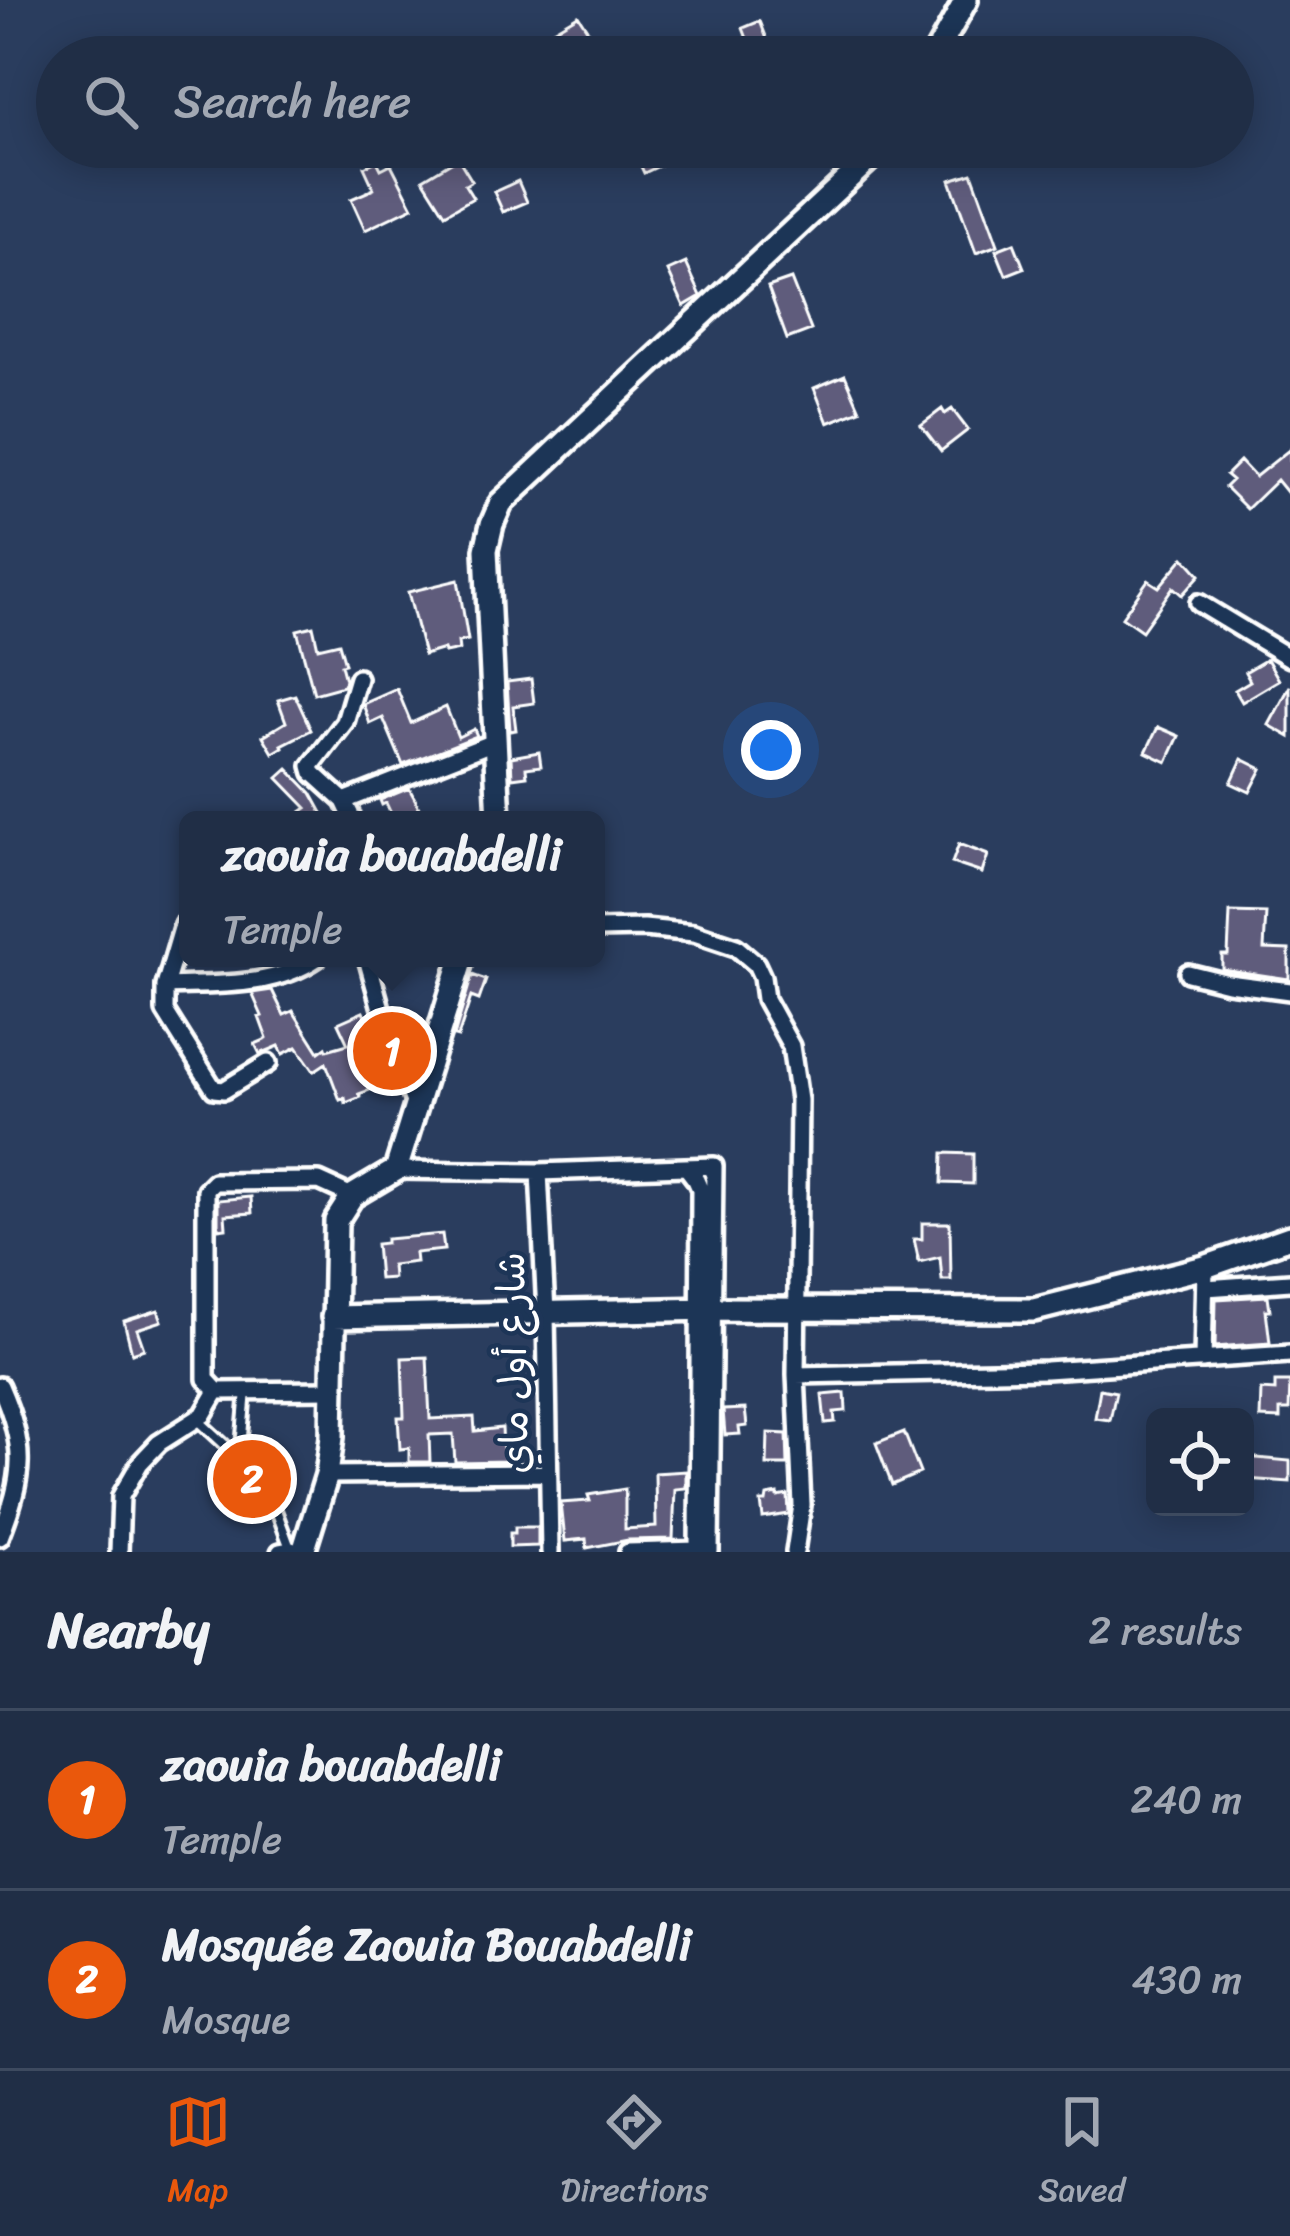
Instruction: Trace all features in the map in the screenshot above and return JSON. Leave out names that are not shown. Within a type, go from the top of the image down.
[{"type":"street","points":[[946,36],[966,0]]},
{"type":"street","points":[[498,811],[485,550],[501,503],[860,168]]},
{"type":"street","points":[[1199,603],[1290,658]]},
{"type":"street","points":[[349,811],[311,766],[345,722],[358,678]]},
{"type":"street","points":[[344,801],[494,742]]},
{"type":"street","points":[[605,929],[694,933],[736,947],[756,964],[765,999],[791,1046],[800,1100],[796,1375],[802,1505],[794,1552]]},
{"type":"street","points":[[179,939],[165,986],[165,1011],[214,1088],[224,1090],[268,1064]]},
{"type":"street","points":[[165,986],[238,983],[276,977],[297,967]]},
{"type":"street","points":[[369,967],[391,1046],[416,1107]]},
{"type":"street","points":[[396,1170],[459,967]]},
{"type":"street","points":[[1188,973],[1290,991]]},
{"type":"street","points":[[292,1551],[327,1475],[332,1437],[336,1221],[352,1196],[396,1170],[686,1167],[700,1190],[706,1309],[702,1551],[628,1552]]},
{"type":"street","name":"شارع أول ماي","points":[[539,1172],[550,1552]]},
{"type":"street","points":[[332,1390],[217,1390],[206,1379],[208,1186],[214,1182],[319,1181],[352,1196]]},
{"type":"street","points":[[1206,1278],[1290,1237]]},
{"type":"street","points":[[1203,1360],[1206,1278]]},
{"type":"street","points":[[333,1317],[706,1309],[1034,1310],[1206,1278],[1290,1282]]},
{"type":"street","points":[[796,1375],[1046,1370],[1290,1354]]},
{"type":"street","points":[[0,1386],[14,1423],[15,1459],[13,1504],[0,1537]]},
{"type":"street","points":[[119,1552],[121,1496],[140,1463],[159,1443],[203,1415],[217,1390]]},
{"type":"street","points":[[327,1475],[548,1473]]},
{"type":"lane","points":[[240,1460],[246,1390]]},
{"type":"lane","points":[[197,1419],[240,1460],[276,1510],[292,1551]]},
{"type":"building","points":[[578,15],[592,36],[543,36]]},
{"type":"building","points":[[760,21],[766,36],[746,36],[743,28]]},
{"type":"building","points":[[364,168],[393,168],[413,207],[365,230],[351,199],[374,189]]},
{"type":"building","points":[[441,168],[464,168],[472,181],[465,185],[473,198],[445,214],[423,179]]},
{"type":"building","points":[[972,173],[998,245],[976,253],[950,180]]},
{"type":"building","points":[[518,181],[527,202],[503,212],[494,192]]},
{"type":"building","points":[[1014,243],[1024,268],[1006,275],[996,250]]},
{"type":"building","points":[[686,263],[701,296],[684,306],[668,271]]},
{"type":"building","points":[[791,279],[811,330],[787,339],[768,287]]},
{"type":"building","points":[[845,375],[860,410],[828,423],[814,388]]},
{"type":"building","points":[[942,409],[945,414],[952,409],[968,430],[941,451],[921,425]]},
{"type":"building","points":[[1290,449],[1290,496],[1277,480],[1247,509],[1225,487],[1232,480],[1226,475],[1240,461],[1255,477]]},
{"type":"building","points":[[1184,557],[1200,575],[1182,595],[1173,587],[1142,631],[1122,617],[1148,580],[1159,587]]},
{"type":"building","points":[[458,580],[468,640],[458,642],[459,650],[424,655],[408,592]]},
{"type":"building","points":[[313,626],[318,648],[339,643],[345,664],[341,665],[343,686],[314,694],[297,630]]},
{"type":"building","points":[[1267,659],[1279,680],[1242,702],[1235,690],[1250,681],[1245,672]]},
{"type":"building","points":[[531,679],[534,703],[513,706],[516,730],[510,731],[507,682]]},
{"type":"building","points":[[1290,686],[1290,737],[1269,725]]},
{"type":"building","points":[[397,689],[411,723],[446,707],[458,737],[474,729],[477,736],[403,765],[383,718],[370,724],[363,704]]},
{"type":"building","points":[[295,695],[311,730],[273,753],[263,736],[286,722],[278,700]]},
{"type":"building","points":[[1158,727],[1179,736],[1167,762],[1146,752]]},
{"type":"building","points":[[539,752],[541,766],[526,768],[527,776],[512,778],[511,757]]},
{"type":"building","points":[[1242,759],[1262,769],[1250,792],[1231,783]]},
{"type":"building","points":[[288,769],[321,811],[302,811],[307,808],[278,778]]},
{"type":"building","points":[[409,788],[420,811],[390,811],[380,800]]},
{"type":"building","points":[[959,844],[988,855],[982,873],[952,863]]},
{"type":"building","points":[[1230,912],[1266,913],[1264,949],[1289,950],[1289,979],[1222,969],[1222,955],[1228,955]]},
{"type":"building","points":[[472,975],[486,980],[479,1000],[471,997],[458,1037],[454,1036]]},
{"type":"building","points":[[272,990],[284,1015],[293,1011],[319,1052],[348,1044],[338,1023],[363,1012],[388,1083],[346,1103],[345,1098],[340,1100],[326,1063],[314,1071],[297,1047],[283,1054],[279,1046],[260,1054],[255,1044],[267,1039],[252,993]]},
{"type":"building","points":[[943,1153],[973,1154],[973,1184],[942,1183]]},
{"type":"building","points":[[251,1197],[252,1213],[225,1215],[226,1228],[218,1229],[218,1200]]},
{"type":"building","points":[[922,1223],[950,1223],[951,1280],[942,1280],[940,1257],[919,1262],[914,1239],[922,1239]]},
{"type":"building","points":[[442,1234],[444,1250],[415,1253],[416,1262],[392,1265],[393,1278],[379,1279],[376,1244]]},
{"type":"building","points":[[1268,1296],[1270,1343],[1215,1347],[1216,1299]]},
{"type":"building","points":[[158,1310],[162,1321],[137,1329],[144,1349],[132,1353],[124,1321]]},
{"type":"building","points":[[427,1357],[430,1419],[474,1417],[475,1431],[502,1428],[509,1461],[455,1462],[453,1434],[429,1435],[430,1462],[409,1462],[409,1448],[400,1449],[402,1358]]},
{"type":"building","points":[[1275,1382],[1290,1382],[1289,1410],[1280,1410],[1280,1419],[1260,1418],[1261,1390],[1275,1391]]},
{"type":"building","points":[[1100,1389],[1116,1392],[1110,1420],[1095,1418]]},
{"type":"building","points":[[845,1393],[846,1411],[834,1412],[835,1422],[825,1423],[822,1395]]},
{"type":"building","points":[[745,1409],[747,1426],[739,1427],[740,1434],[725,1435],[723,1410]]},
{"type":"building","points":[[904,1432],[920,1473],[892,1485],[876,1443]]},
{"type":"building","points":[[768,1433],[787,1434],[788,1465],[767,1465]]},
{"type":"building","points":[[1254,1458],[1290,1461],[1290,1482],[1254,1480]]},
{"type":"building","points":[[686,1471],[686,1488],[675,1489],[673,1539],[628,1540],[587,1548],[586,1539],[565,1541],[561,1503],[590,1501],[588,1495],[625,1489],[625,1529],[656,1527],[655,1473]]},
{"type":"building","points":[[788,1495],[789,1514],[763,1518],[761,1502]]},
{"type":"building","points":[[515,1527],[538,1527],[538,1546],[510,1547]]},
{"type":"place","name":"zaouia bouabdelli","points":[[392,1051]]},
{"type":"place","name":"Mosquée Zaouia Bouabdelli","points":[[252,1479]]}]
